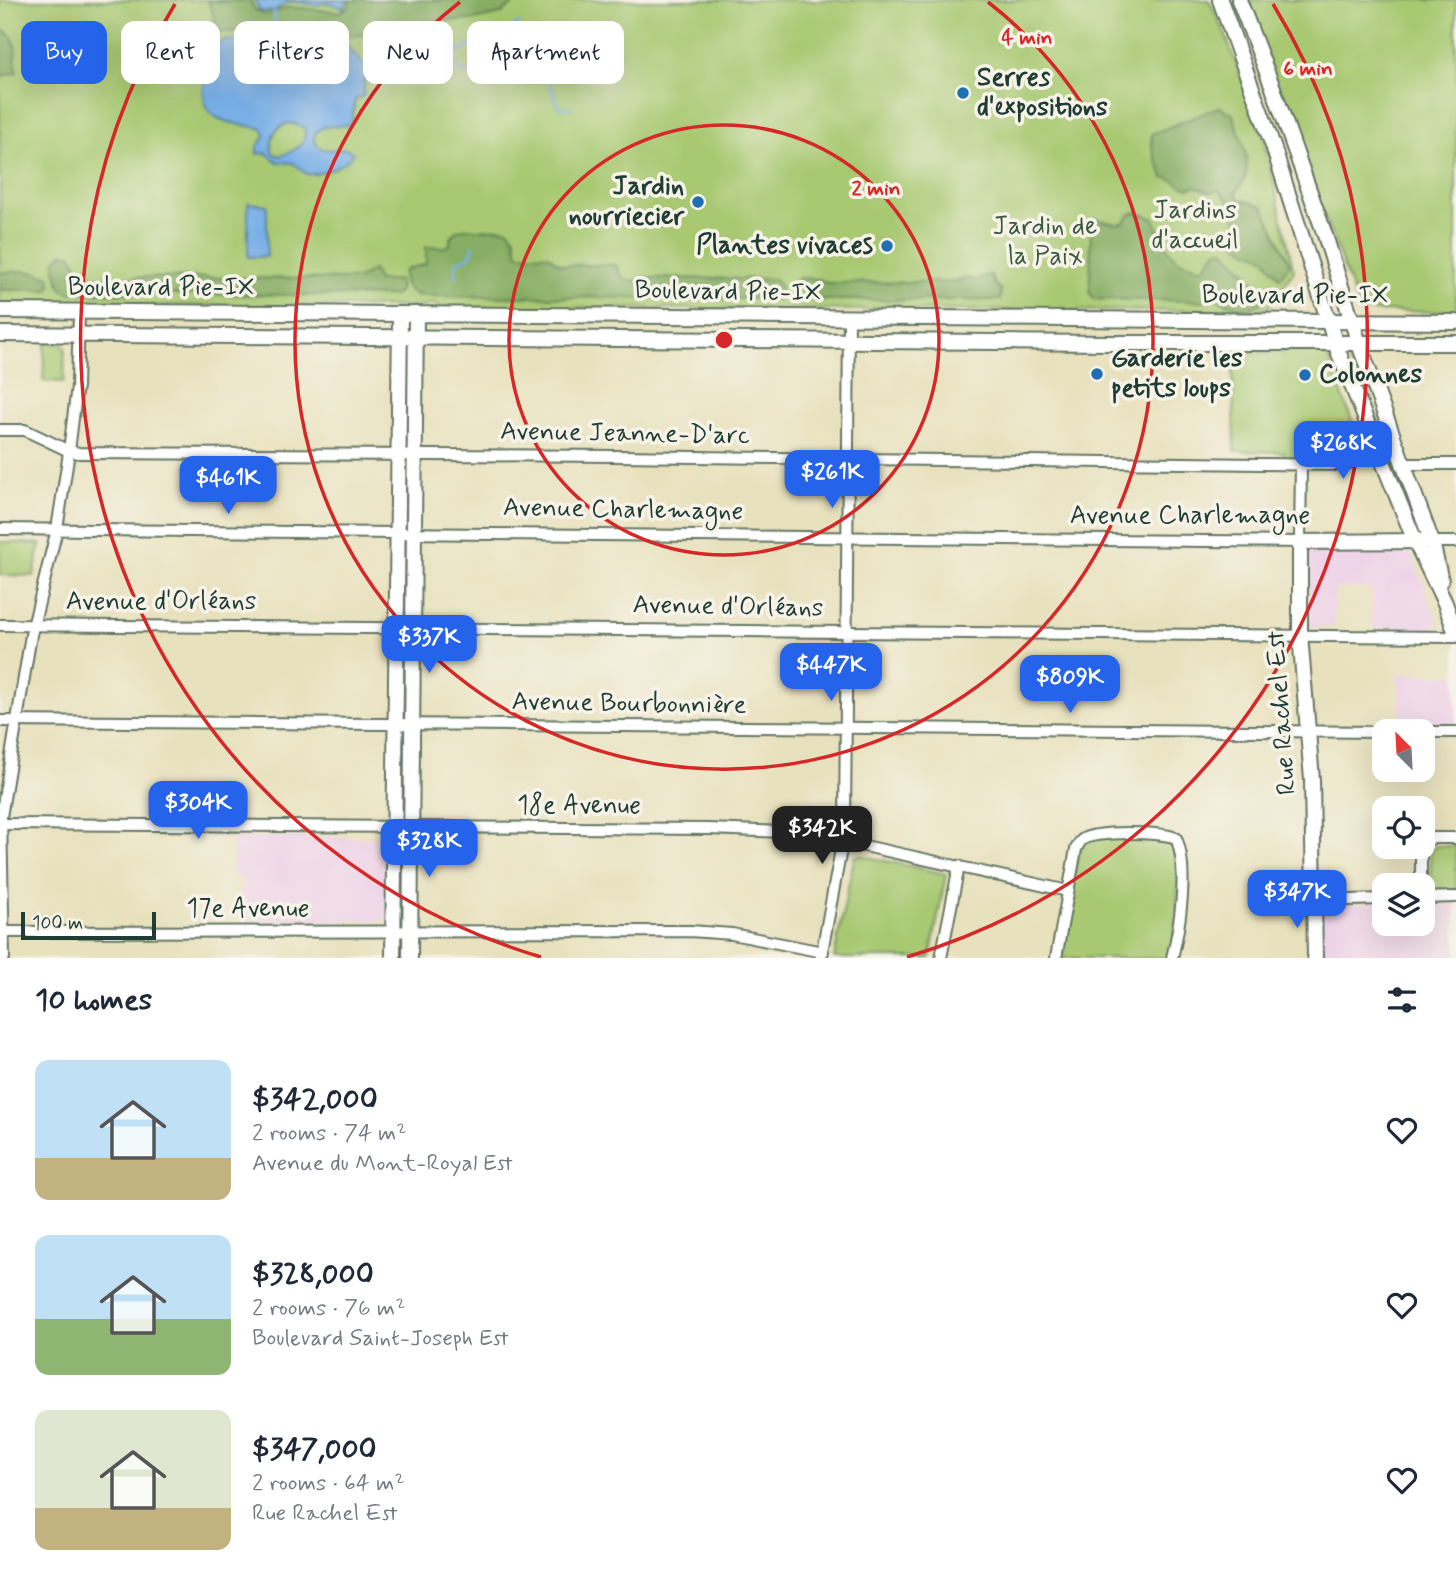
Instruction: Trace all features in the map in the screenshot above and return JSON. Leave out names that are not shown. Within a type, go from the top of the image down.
[{"type":"main road","points":[[1220,0],[1273,146],[1327,320],[1378,453],[1415,541],[1445,603],[1456,635]]},
{"type":"main road","points":[[1239,0],[1273,88],[1325,235],[1359,344],[1432,542],[1445,603]]},
{"type":"main road","name":"Boulevard Pie-IX","points":[[0,311],[1456,322]]},
{"type":"main road","points":[[400,314],[399,455],[406,533]]},
{"type":"main road","points":[[410,958],[412,827],[405,723],[405,627],[406,533],[414,455],[416,314]]},
{"type":"main road","name":"Boulevard Pie-IX","points":[[0,334],[1456,343]]},
{"type":"main road","name":"Avenue Charlemagne","points":[[1300,542],[1432,542]]},
{"type":"main road","name":"Rue Rachel Est","points":[[1300,542],[1300,634],[1312,780],[1315,958]]},
{"type":"main road","points":[[393,958],[396,827],[405,723]]},
{"type":"street","points":[[4,958],[1,824],[33,624],[57,529],[69,451],[77,386],[79,312]]},
{"type":"street","points":[[822,955],[846,803],[849,318]]},
{"type":"street","name":"Avenue Jeanne-D'arc","points":[[0,430],[25,430],[79,453],[1301,465],[1342,465],[1378,453]]},
{"type":"street","points":[[1403,464],[1456,464]]},
{"type":"street","name":"Rue Rachel Est","points":[[1300,542],[1301,465]]},
{"type":"street","name":"Avenue Charlemagne","points":[[0,529],[1300,542]]},
{"type":"street","name":"Avenue Charlemagne","points":[[1432,542],[1456,542]]},
{"type":"street","name":"Avenue d'Orléans","points":[[0,625],[1456,635]]},
{"type":"street","name":"Avenue Bourbonnière","points":[[0,721],[1372,732]]},
{"type":"street","points":[[1435,732],[1456,732]]},
{"type":"street","name":"18e Avenue","points":[[1,824],[782,832],[842,841],[1068,891]]},
{"type":"street","points":[[1056,958],[1076,849],[1082,839],[1094,835],[1157,834],[1176,838],[1181,849],[1182,906],[1172,958]]},
{"type":"street","points":[[1435,838],[1456,838]]},
{"type":"street","points":[[940,958],[958,866]]},
{"type":"street","points":[[1435,898],[1456,897]]},
{"type":"street","points":[[1314,901],[1372,899]]},
{"type":"street","name":"17e Avenue","points":[[2,932],[690,931],[732,933],[822,955]]},
{"type":"shaded area","points":[[1307,546],[1410,551],[1438,622],[1433,629],[1372,628],[1372,589],[1335,588],[1334,627],[1310,626]]},
{"type":"shaded area","points":[[1398,674],[1456,675],[1456,727],[1435,727],[1435,719],[1401,719]]},
{"type":"shaded area","points":[[232,836],[385,838],[386,918],[380,921],[241,921],[241,876],[232,876]]},
{"type":"shaded area","points":[[1456,897],[1456,958],[1319,958],[1319,907],[1372,902],[1372,936],[1435,936],[1435,898]]},
{"type":"green space","points":[[0,0],[1209,0],[1223,28],[1263,137],[1294,271],[1266,311],[1265,308],[1261,308],[1261,311],[882,310],[873,307],[872,310],[438,307],[434,304],[427,307],[117,305],[111,301],[107,301],[107,304],[0,304]]},
{"type":"green space","points":[[208,0],[250,0],[255,10],[265,15],[290,7],[339,12],[349,7],[350,0],[518,0],[501,14],[474,20],[363,21],[363,35],[349,36],[349,21],[234,21],[234,31],[221,32],[220,21],[215,21]]},
{"type":"green space","points":[[1245,0],[1456,0],[1456,312],[1365,311],[1358,306]]},
{"type":"green space","points":[[0,29],[12,37],[14,42],[17,72],[3,76],[0,74]]},
{"type":"green space","points":[[1219,107],[1232,113],[1246,154],[1246,174],[1236,192],[1239,199],[1263,206],[1290,264],[1280,278],[1264,257],[1246,250],[1233,239],[1237,219],[1231,206],[1218,190],[1210,192],[1195,186],[1187,188],[1164,178],[1155,157],[1152,134]]},
{"type":"green space","points":[[1135,212],[1154,218],[1163,242],[1177,260],[1202,269],[1218,250],[1223,249],[1249,275],[1258,289],[1264,290],[1268,296],[1255,307],[1249,308],[1237,307],[1215,298],[1204,301],[1094,299],[1090,293],[1091,225],[1095,219],[1117,224],[1125,222],[1129,215]]},
{"type":"green space","points":[[508,229],[515,238],[518,254],[548,255],[564,265],[616,265],[623,279],[633,281],[643,278],[775,279],[780,285],[779,297],[421,296],[410,291],[404,282],[403,273],[407,269],[426,264],[426,247],[450,245],[450,239],[457,230]]},
{"type":"green space","points":[[63,253],[72,255],[79,269],[94,277],[358,279],[373,270],[378,281],[398,280],[400,288],[393,296],[69,293],[61,288],[55,269],[55,261]]},
{"type":"green space","points":[[23,271],[50,277],[51,285],[48,290],[0,290],[0,273]]},
{"type":"green space","points":[[991,275],[995,285],[1001,289],[1000,300],[798,300],[795,296],[795,281],[799,278],[819,279],[827,283],[955,282],[966,278],[978,280]]},
{"type":"green space","points":[[45,342],[62,344],[65,347],[64,382],[43,381]]},
{"type":"green space","points":[[1284,349],[1320,349],[1324,356],[1327,355],[1361,444],[1357,452],[1345,457],[1302,456],[1284,461],[1284,452],[1235,451],[1232,352],[1283,353]]},
{"type":"green space","points":[[1350,353],[1387,448],[1394,458],[1418,526],[1347,357]]},
{"type":"green space","points":[[0,542],[40,544],[34,576],[0,575]]},
{"type":"green space","points":[[1169,835],[1181,849],[1173,958],[1056,958],[1082,839]]},
{"type":"green space","points":[[1456,846],[1456,890],[1435,889],[1435,873],[1431,873],[1430,859],[1435,859],[1435,847]]},
{"type":"green space","points":[[859,855],[946,874],[930,958],[834,958],[854,858]]},
{"type":"water","points":[[255,0],[348,0],[344,8],[327,3],[316,5],[289,2],[274,11],[263,12],[259,10]]},
{"type":"water","points":[[234,40],[234,84],[349,84],[349,49],[363,63],[364,96],[355,100],[349,125],[324,127],[316,132],[314,139],[316,144],[324,149],[348,149],[353,153],[350,157],[326,171],[307,174],[293,163],[278,162],[266,153],[257,154],[257,147],[265,137],[263,129],[225,121],[211,113],[206,104],[204,84],[220,84],[220,43]],"holes":[[[289,123],[304,127],[302,143],[290,152],[279,156],[272,152],[273,138],[280,128]]]},
{"type":"water","points":[[248,203],[267,205],[267,257],[248,257]]},
{"type":"waterway","points":[[274,11],[275,21]]},
{"type":"waterway","points":[[453,58],[467,48]]},
{"type":"waterway","points":[[453,64],[461,71],[467,72]]},
{"type":"waterway","points":[[551,84],[560,108],[572,108]]},
{"type":"waterway","points":[[455,277],[455,263],[470,256],[474,246]]},
{"type":"place","name":"Serres d'expositions","points":[[963,93]]},
{"type":"place","name":"Jardin nourriecier","points":[[698,202]]},
{"type":"place","name":"Plantes vivaces","points":[[887,246]]},
{"type":"place","name":"Garderie les petits loups","points":[[1097,374]]},
{"type":"place","name":"Colonnes","points":[[1305,375]]},
{"type":"park label","name":"Jardins d'accueil","points":[[1195,226]]},
{"type":"park label","name":"Jardin de la Paix","points":[[1045,242]]}]
